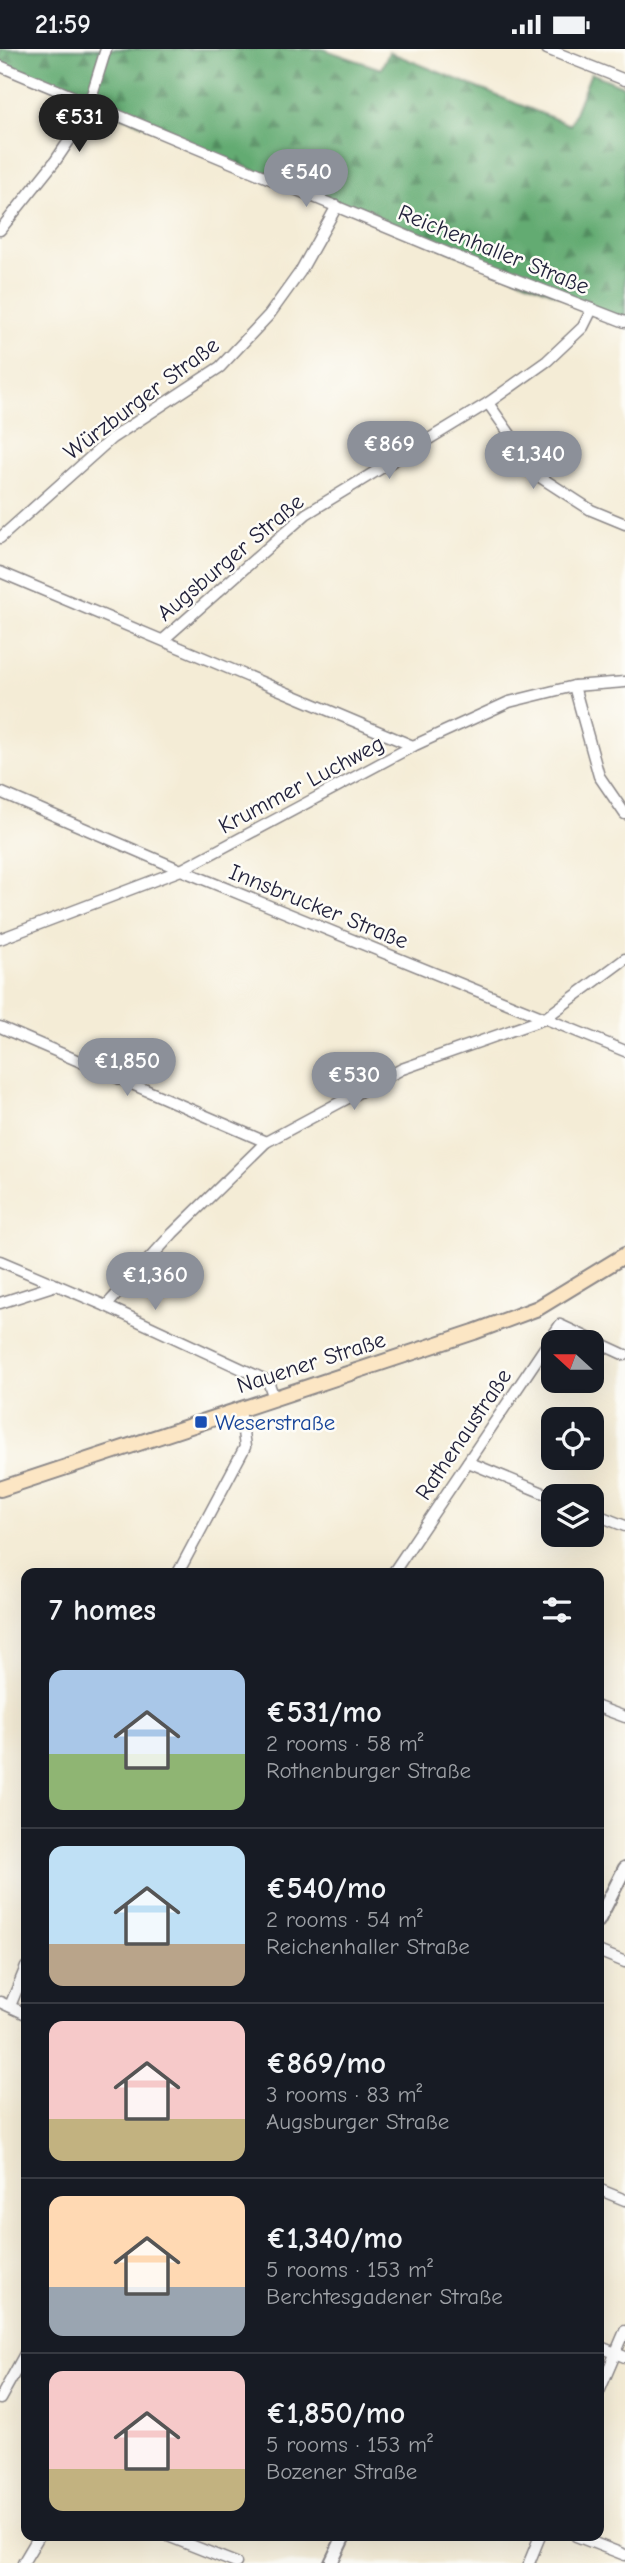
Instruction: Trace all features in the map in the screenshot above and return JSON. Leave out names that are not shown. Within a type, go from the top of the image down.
[{"type":"main road","name":"Nauener Straße","points":[[0,1489],[474,1332],[538,1308],[625,1255]]},
{"type":"street","points":[[0,230],[57,160],[92,102],[106,49]]},
{"type":"street","points":[[547,49],[625,80]]},
{"type":"street","name":"Reichenhaller Straße","points":[[0,66],[625,322]]},
{"type":"street","name":"Würzburger Straße","points":[[0,538],[113,438],[220,367],[269,315],[300,272],[337,206]]},
{"type":"street","name":"Augsburger Straße","points":[[163,640],[306,514],[488,403],[547,361],[583,327],[592,309]]},
{"type":"street","points":[[488,403],[540,477],[591,510],[625,524]]},
{"type":"street","points":[[0,572],[413,746]]},
{"type":"street","name":"Krummer Luchweg","points":[[0,939],[181,870],[413,746],[509,702],[574,686],[625,682]]},
{"type":"street","points":[[574,686],[599,776],[625,814]]},
{"type":"street","name":"Innsbrucker Straße","points":[[0,792],[181,870],[625,1051]]},
{"type":"street","points":[[106,1306],[173,1233],[265,1142],[402,1069],[544,1019],[625,959]]},
{"type":"street","points":[[0,1027],[265,1142]]},
{"type":"street","points":[[0,1261],[106,1306],[268,1381],[274,1398]]},
{"type":"street","points":[[0,1303],[56,1285]]},
{"type":"street","name":"Rathenaustraße","points":[[396,1568],[560,1325],[625,1355]]},
{"type":"street","points":[[181,1568],[245,1447],[240,1409]]},
{"type":"street","points":[[468,1462],[541,1492]]},
{"type":"street","points":[[604,1518],[625,1527]]},
{"type":"street","points":[[604,1709],[625,1717]]},
{"type":"street","points":[[604,1909],[625,1868]]},
{"type":"street","points":[[604,1953],[625,1962]]},
{"type":"street","points":[[21,1976],[5,2004],[21,2012]]},
{"type":"street","points":[[604,2191],[625,2200]]},
{"type":"street","points":[[604,2383],[620,2355],[625,2331]]},
{"type":"street","points":[[0,2399],[21,2361]]},
{"type":"street","points":[[23,2563],[36,2541]]},
{"type":"street","points":[[181,2541],[236,2563]]},
{"type":"street","points":[[331,2563],[342,2541]]},
{"type":"street","points":[[529,2563],[538,2541]]},
{"type":"street","points":[[589,2541],[625,2555]]},
{"type":"green space","points":[[0,49],[323,49],[381,69],[389,52],[570,125],[591,73],[625,87],[625,322],[0,66]]},
{"type":"place","name":"Weserstraße","points":[[201,1422]]}]
